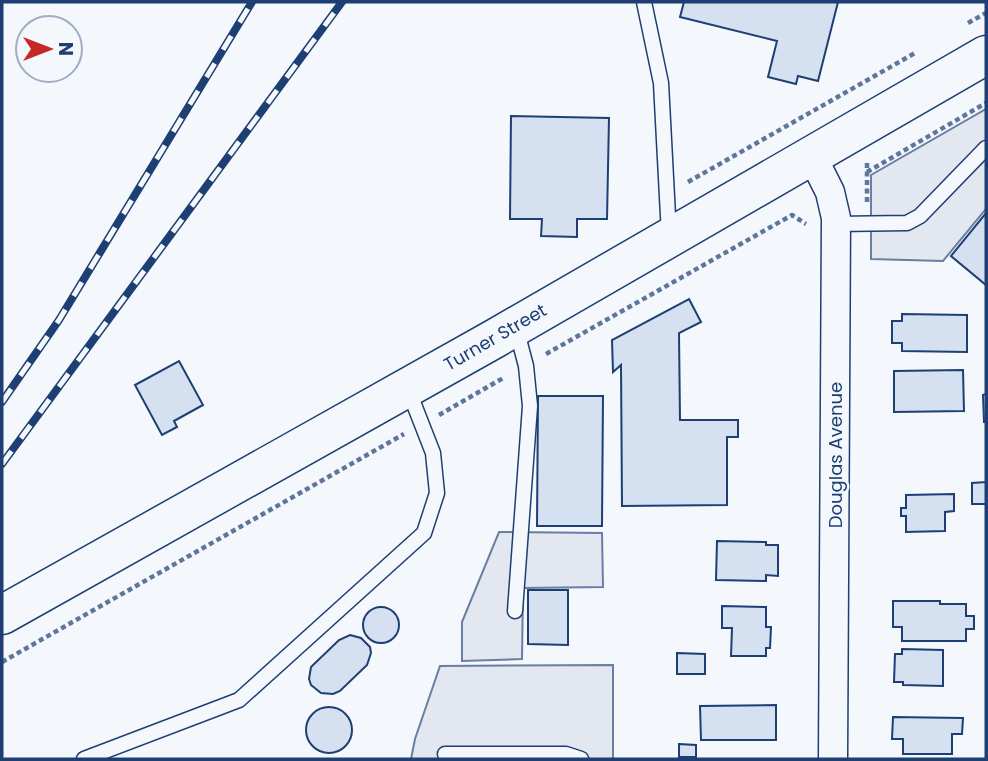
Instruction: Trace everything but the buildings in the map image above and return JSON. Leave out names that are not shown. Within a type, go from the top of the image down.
[{"type":"street","name":"Turner Street","points":[[2,615],[515,327],[986,55]]},
{"type":"street","name":"Douglas Avenue","points":[[812,156],[830,191],[836,224],[833,759]]},
{"type":"lane","points":[[644,2],[661,83],[669,236]]},
{"type":"lane","points":[[836,224],[907,223],[920,216],[986,148]]},
{"type":"lane","points":[[515,327],[526,366],[530,406],[515,611]]},
{"type":"lane","points":[[84,759],[239,700],[424,533],[437,493],[433,453],[407,387]]},
{"type":"lane","points":[[445,754],[566,754],[581,759]]},
{"type":"path","points":[[962,26],[986,13]]},
{"type":"path","points":[[667,195],[715,165],[926,47]]},
{"type":"path","points":[[867,172],[986,103]]},
{"type":"path","points":[[2,662],[792,215],[808,224]]},
{"type":"shaded area","points":[[986,109],[986,209],[943,261],[871,259],[871,175]]},
{"type":"shaded area","points":[[499,532],[602,533],[603,587],[523,588],[522,659],[462,661],[462,622]]},
{"type":"shaded area","points":[[613,665],[613,759],[411,759],[415,739],[440,666]]},
{"type":"railway","points":[[2,402],[59,320],[252,2]]},
{"type":"railway","points":[[2,464],[342,2]]}]
